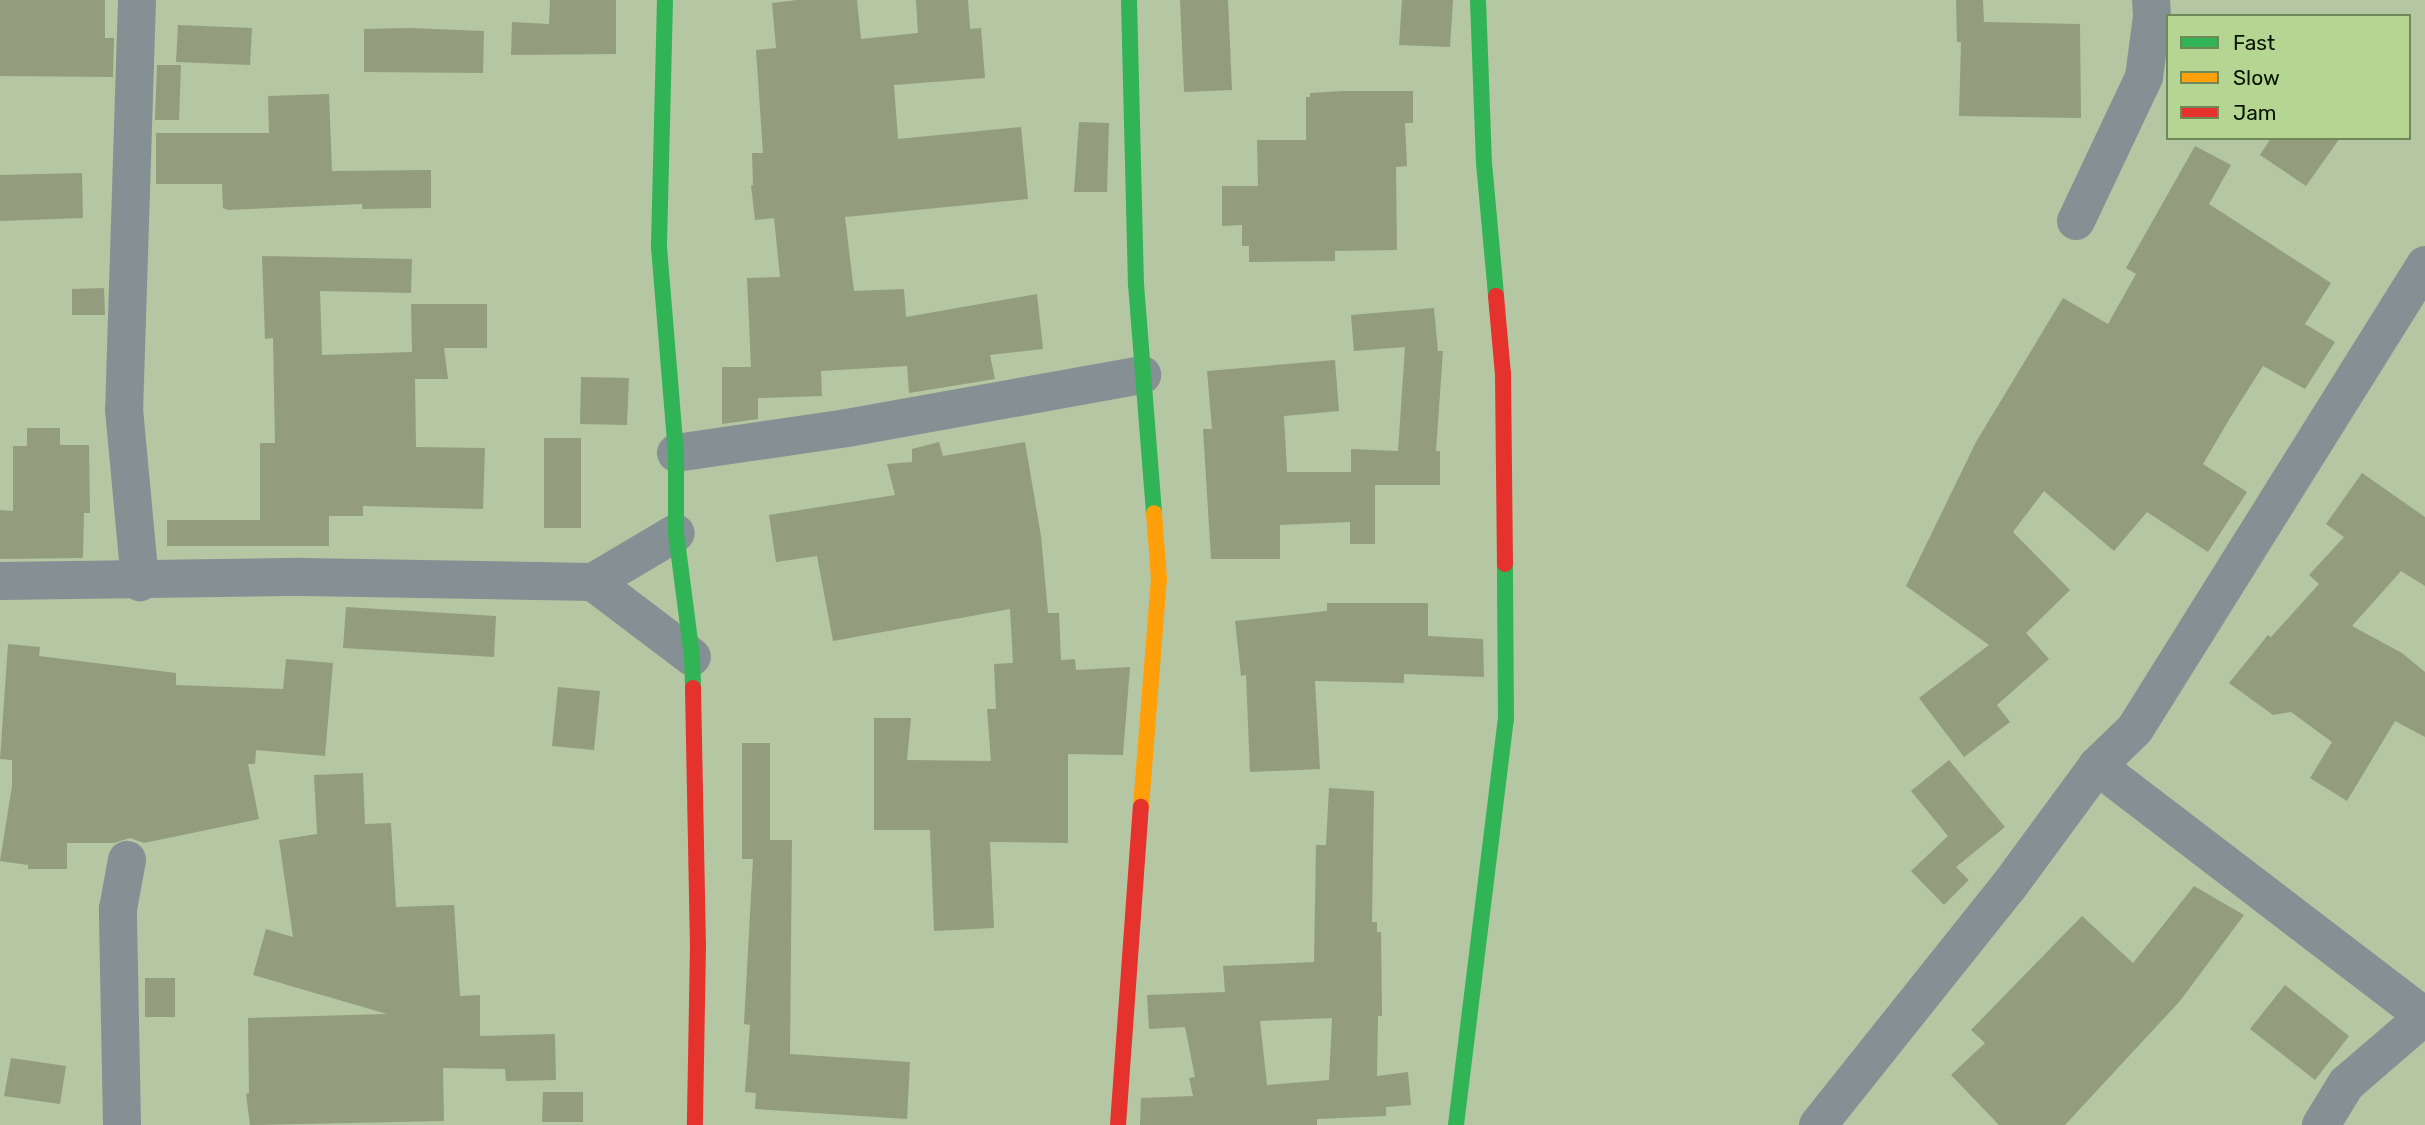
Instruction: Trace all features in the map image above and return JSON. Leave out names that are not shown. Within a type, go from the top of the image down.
[{"type":"street","points":[[137,0],[124,409],[140,582]]},
{"type":"street","points":[[665,0],[659,247],[676,453],[676,533],[692,657],[698,944],[695,1125]]},
{"type":"street","points":[[1118,1125],[1121,1051],[1158,579],[1136,284],[1129,0]]},
{"type":"street","points":[[1456,1125],[1506,720],[1503,374],[1484,163],[1478,0]]},
{"type":"street","points":[[2076,221],[2144,77],[2152,18],[2151,0]]},
{"type":"street","points":[[1818,1125],[2009,886],[2097,766],[2135,729],[2425,265]]},
{"type":"street","points":[[676,453],[847,428],[1142,375]]},
{"type":"street","points":[[0,582],[140,582],[303,577],[593,582],[676,533]]},
{"type":"street","points":[[593,582],[692,657]]},
{"type":"street","points":[[2097,766],[2425,1016],[2346,1084],[2321,1125]]},
{"type":"street","points":[[122,1125],[118,909],[127,860]]},
{"type":"building","points":[[0,0],[105,0],[105,38],[114,38],[113,77],[0,76]]},
{"type":"building","points":[[550,0],[616,0],[616,54],[511,55],[512,22],[549,24]]},
{"type":"building","points":[[797,0],[857,0],[861,39],[918,33],[916,0],[968,0],[970,29],[981,28],[985,78],[894,85],[898,139],[1021,127],[1028,199],[845,217],[854,291],[904,289],[906,317],[1037,294],[1043,349],[990,355],[995,379],[909,393],[907,366],[821,371],[822,396],[758,398],[758,419],[722,424],[722,367],[751,367],[747,278],[780,277],[774,218],[755,220],[751,185],[752,153],[763,153],[756,50],[776,48],[772,3]]},
{"type":"building","points":[[1180,0],[1228,0],[1232,90],[1184,92]]},
{"type":"building","points":[[1402,0],[1453,0],[1450,47],[1399,45]]},
{"type":"building","points":[[1956,0],[1983,0],[1984,22],[2080,24],[2081,118],[1959,116],[1961,42],[1957,42]]},
{"type":"building","points":[[178,25],[252,28],[250,65],[176,62]]},
{"type":"building","points":[[364,29],[484,31],[483,73],[364,72]]},
{"type":"building","points":[[157,65],[181,65],[179,120],[155,120]]},
{"type":"building","points":[[1413,91],[1413,123],[1405,123],[1407,166],[1396,167],[1397,250],[1335,251],[1335,261],[1249,262],[1249,246],[1242,246],[1242,225],[1222,226],[1222,186],[1258,186],[1257,140],[1306,140],[1306,97],[1310,97],[1310,93]]},
{"type":"building","points":[[329,94],[332,171],[431,170],[431,208],[362,209],[362,204],[228,210],[223,208],[222,184],[156,184],[156,133],[269,133],[268,96]]},
{"type":"building","points":[[1079,122],[1109,123],[1107,192],[1074,192]]},
{"type":"building","points":[[2270,140],[2339,140],[2306,186],[2260,155]]},
{"type":"building","points":[[2195,146],[2231,165],[2209,204],[2331,283],[2305,324],[2335,342],[2305,389],[2263,366],[2230,418],[2203,464],[2247,492],[2208,552],[2147,512],[2114,551],[2044,491],[2013,532],[2070,590],[2026,633],[2049,659],[1997,705],[2010,722],[1964,757],[1919,698],[1989,645],[1906,586],[1976,442],[2063,298],[2108,324],[2136,274],[2126,268]]},
{"type":"building","points":[[82,173],[83,218],[0,221],[0,175]]},
{"type":"building","points":[[262,256],[412,259],[411,293],[320,291],[322,355],[412,352],[411,304],[487,304],[487,348],[444,348],[448,379],[415,379],[416,447],[485,448],[483,509],[363,506],[363,516],[329,516],[329,546],[167,546],[167,520],[260,520],[260,443],[275,443],[273,338],[265,339]]},
{"type":"building","points":[[104,288],[105,315],[72,315],[72,289]]},
{"type":"building","points":[[1434,308],[1438,351],[1443,351],[1436,451],[1440,451],[1440,485],[1375,485],[1375,544],[1350,544],[1350,522],[1280,525],[1280,559],[1211,559],[1203,429],[1212,429],[1207,371],[1335,360],[1339,411],[1284,416],[1287,472],[1351,472],[1351,449],[1398,451],[1405,347],[1354,351],[1351,315]]},
{"type":"building","points":[[581,377],[629,378],[627,425],[580,424]]},
{"type":"building","points":[[27,428],[60,428],[60,445],[89,445],[90,513],[84,513],[83,558],[0,559],[0,510],[13,511],[13,446],[27,446]]},
{"type":"building","points":[[544,438],[581,438],[581,528],[544,528]]},
{"type":"building","points":[[939,442],[943,456],[1025,442],[1041,536],[1048,613],[1059,613],[1061,660],[1075,659],[1076,670],[1130,667],[1123,755],[1068,754],[1068,843],[990,842],[994,928],[934,931],[930,830],[874,830],[874,718],[911,718],[907,760],[991,761],[987,709],[996,709],[994,664],[1013,663],[1010,609],[833,641],[817,556],[776,562],[769,515],[895,495],[887,464],[912,462],[912,449]]},
{"type":"building","points":[[2362,473],[2425,517],[2425,586],[2401,571],[2352,626],[2402,653],[2425,672],[2425,737],[2395,721],[2347,801],[2310,778],[2332,742],[2291,712],[2273,715],[2229,683],[2268,635],[2271,637],[2319,584],[2309,575],[2344,537],[2326,524]]},
{"type":"building","points":[[1327,603],[1428,603],[1428,636],[1483,639],[1484,677],[1404,674],[1404,683],[1315,681],[1320,769],[1250,772],[1246,675],[1241,676],[1235,621],[1327,611]]},
{"type":"building","points":[[346,607],[496,616],[494,657],[343,648]]},
{"type":"building","points":[[8,644],[40,647],[39,656],[176,673],[176,685],[283,689],[286,659],[333,663],[325,756],[256,750],[255,764],[248,764],[259,819],[144,843],[130,838],[114,843],[67,843],[67,869],[28,869],[28,865],[0,861],[12,786],[12,760],[0,759]]},
{"type":"building","points":[[558,687],[600,691],[594,750],[552,746]]},
{"type":"building","points":[[742,743],[770,743],[770,840],[792,840],[790,1054],[910,1062],[907,1119],[755,1109],[756,1093],[745,1092],[750,1025],[744,1024],[753,859],[742,859]]},
{"type":"building","points":[[1949,760],[2005,827],[1956,867],[1969,880],[1944,905],[1911,871],[1948,836],[1911,791]]},
{"type":"building","points":[[363,773],[365,824],[391,823],[396,907],[454,905],[460,996],[480,995],[480,1036],[555,1034],[556,1080],[506,1081],[505,1069],[443,1068],[444,1121],[250,1125],[246,1094],[249,1093],[248,1018],[387,1014],[253,975],[266,929],[293,937],[279,840],[317,834],[314,775]]},
{"type":"building","points":[[1329,788],[1374,791],[1372,922],[1377,922],[1377,932],[1381,932],[1382,1016],[1378,1016],[1377,1076],[1408,1072],[1411,1105],[1386,1107],[1386,1116],[1317,1119],[1317,1125],[1140,1125],[1141,1098],[1193,1096],[1189,1078],[1195,1077],[1185,1027],[1149,1029],[1147,995],[1225,992],[1223,966],[1314,962],[1316,845],[1326,845]],"holes":[[[1332,1018],[1329,1080],[1267,1085],[1260,1021]]]},
{"type":"building","points":[[2194,886],[2244,915],[2180,1001],[2065,1125],[1999,1125],[1951,1075],[1985,1043],[1971,1030],[2082,916],[2133,963]]},
{"type":"building","points":[[145,978],[175,978],[175,1017],[145,1017]]},
{"type":"building","points":[[2285,985],[2349,1036],[2315,1080],[2250,1029]]},
{"type":"building","points":[[11,1058],[66,1066],[60,1104],[4,1096]]},
{"type":"building","points":[[543,1092],[583,1092],[583,1122],[542,1122]]},
{"type":"traffic: fast","points":[[665,0],[659,247],[676,453],[676,533],[692,657],[693,688]]},
{"type":"traffic: fast","points":[[1129,0],[1136,284],[1154,513]]},
{"type":"traffic: fast","points":[[1478,0],[1484,163],[1496,296]]},
{"type":"traffic: fast","points":[[1456,1125],[1506,720],[1505,564]]},
{"type":"traffic: slow","points":[[1141,807],[1159,579],[1154,513]]},
{"type":"traffic: jam","points":[[1496,296],[1503,374],[1505,564]]},
{"type":"traffic: jam","points":[[693,688],[698,945],[695,1125]]},
{"type":"traffic: jam","points":[[1118,1125],[1141,807]]}]
